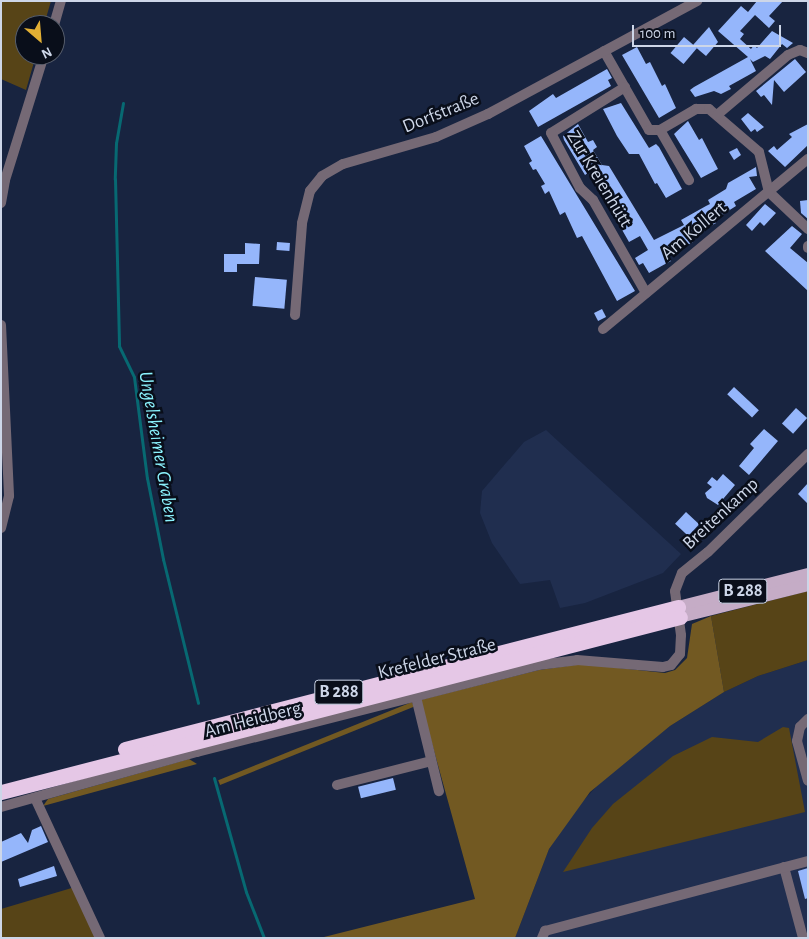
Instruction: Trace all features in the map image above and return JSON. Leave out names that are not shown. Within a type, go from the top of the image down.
[{"type":"highway","name":"Krefelder Straße","points":[[1,782],[288,705],[679,612]]},
{"type":"highway","name":"Krefelder Straße","points":[[1,792],[679,612]]},
{"type":"main road","name":"Krefelder Straße","points":[[679,612],[808,574]]},
{"type":"main road","name":"Krefelder Straße","points":[[679,612],[808,585]]},
{"type":"street","points":[[57,15],[61,1]]},
{"type":"street","name":"Dorfstraße","points":[[295,315],[302,223],[310,190],[322,176],[343,164],[436,137],[479,118],[696,1]]},
{"type":"street","points":[[717,115],[788,55],[800,50],[808,53]]},
{"type":"street","points":[[604,51],[650,130],[660,130],[696,109],[709,110],[717,115],[759,152],[769,192],[808,229]]},
{"type":"street","points":[[1,203],[5,180],[41,65]]},
{"type":"street","name":"Zur Kreienhütt","points":[[625,87],[551,133],[580,188],[594,200],[646,293]]},
{"type":"street","points":[[660,130],[689,180]]},
{"type":"street","name":"Am Kollert","points":[[603,329],[808,159]]},
{"type":"street","points":[[1,325],[9,496],[1,528]]},
{"type":"street","name":"Breitenkamp","points":[[679,612],[676,583],[682,573],[708,552],[808,454]]},
{"type":"street","name":"Am Heidberg","points":[[1,807],[197,752],[538,665],[577,660],[663,667],[677,661],[680,654],[679,612]]},
{"type":"street","points":[[416,697],[439,791]]},
{"type":"street","points":[[808,719],[800,728],[797,741],[808,781]]},
{"type":"street","points":[[337,785],[431,761]]},
{"type":"street","points":[[35,798],[100,938]]},
{"type":"street","points":[[542,938],[545,931],[808,861]]},
{"type":"street","points":[[784,867],[803,938]]},
{"type":"shaded area","points":[[1,1],[51,1],[47,15],[15,15],[15,65],[33,65],[26,90],[1,79]]},
{"type":"shaded area","points":[[546,430],[681,554],[663,573],[585,603],[560,608],[550,580],[520,584],[492,543],[480,513],[482,491],[524,442]]},
{"type":"shaded area","points":[[808,591],[808,660],[758,676],[724,692],[711,616]]},
{"type":"shaded area","points":[[711,616],[724,692],[670,726],[590,792],[549,849],[515,938],[320,938],[475,899],[420,700],[539,670],[582,664],[665,673],[675,670],[687,658],[692,624]]},
{"type":"shaded area","points":[[808,660],[808,938],[515,938],[549,849],[573,812],[606,776],[670,726],[724,692],[758,676]]},
{"type":"shaded area","points":[[412,702],[414,707],[220,785],[218,780]]},
{"type":"shaded area","points":[[783,727],[789,728],[805,812],[563,872],[592,828],[613,804],[673,756],[712,737],[758,742]]},
{"type":"shaded area","points":[[189,759],[197,764],[43,806],[48,799]]},
{"type":"shaded area","points":[[75,887],[97,938],[1,938],[1,909]]},
{"type":"building","points":[[757,1],[783,1],[769,16],[775,21],[769,28],[755,15],[740,31],[744,34],[740,39],[751,49],[754,45],[757,48],[772,31],[793,43],[787,48],[782,44],[770,59],[765,56],[753,62],[750,59],[756,71],[729,86],[731,89],[721,94],[714,91],[695,97],[690,90],[748,57],[718,31],[741,6],[748,12]]},
{"type":"building","points":[[709,27],[718,42],[706,56],[693,45]]},
{"type":"building","points":[[684,37],[697,48],[684,64],[671,53]]},
{"type":"building","points":[[637,47],[646,64],[650,62],[662,86],[665,84],[676,108],[659,118],[622,55]]},
{"type":"building","points":[[795,59],[806,72],[784,92],[774,80],[772,105],[764,95],[761,97],[756,91]]},
{"type":"building","points":[[607,69],[612,78],[608,80],[611,86],[538,127],[529,111],[553,94],[556,98]]},
{"type":"building","points":[[621,103],[649,148],[656,144],[659,147],[682,189],[666,198],[657,183],[655,184],[639,154],[629,154],[603,109]]},
{"type":"building","points":[[748,113],[764,127],[757,132],[755,129],[751,132],[741,119]]},
{"type":"building","points":[[688,121],[699,140],[702,138],[718,169],[701,178],[674,134]]},
{"type":"building","points":[[578,124],[588,142],[593,140],[597,147],[593,150],[602,165],[609,166],[654,240],[684,225],[681,220],[710,204],[708,200],[726,189],[728,183],[756,167],[757,176],[749,177],[756,189],[734,202],[736,206],[714,220],[716,223],[691,238],[693,242],[668,256],[671,261],[649,273],[643,263],[639,265],[635,258],[648,250],[640,236],[629,242],[589,172],[585,175],[564,140],[563,136]]},
{"type":"building","points":[[808,124],[808,145],[785,167],[768,151],[774,146],[777,150],[792,137],[789,134]]},
{"type":"building","points":[[541,136],[635,291],[617,301],[582,236],[577,238],[565,212],[560,215],[549,191],[545,194],[541,186],[545,184],[536,169],[533,170],[529,163],[532,161],[524,146]]},
{"type":"building","points":[[737,148],[741,155],[734,160],[729,152]]},
{"type":"building","points":[[808,200],[808,219],[801,213],[800,201]]},
{"type":"building","points":[[765,204],[776,213],[764,226],[760,222],[752,231],[746,225]]},
{"type":"building","points":[[792,226],[802,234],[790,248],[808,263],[808,291],[765,251]]},
{"type":"building","points":[[277,242],[290,243],[289,251],[276,250]]},
{"type":"building","points":[[245,243],[260,244],[259,264],[237,264],[237,272],[224,272],[224,254],[245,254]]},
{"type":"building","points":[[255,277],[287,280],[284,309],[252,306]]},
{"type":"building","points":[[602,309],[606,317],[598,321],[594,313]]},
{"type":"building","points":[[734,387],[759,410],[752,418],[727,394]]},
{"type":"building","points":[[796,408],[807,418],[793,434],[782,424]]},
{"type":"building","points":[[764,429],[778,441],[749,475],[739,466],[754,448],[750,444]]},
{"type":"building","points":[[723,474],[735,485],[718,505],[707,498],[705,493],[712,487],[707,483],[712,477],[717,481]]},
{"type":"building","points":[[808,483],[808,504],[798,494]]},
{"type":"building","points":[[686,512],[699,524],[688,536],[675,524]]},
{"type":"building","points":[[393,778],[396,790],[361,798],[358,787]]},
{"type":"building","points":[[41,826],[48,842],[1,862],[1,842],[21,833],[28,843],[32,830]]},
{"type":"building","points":[[54,866],[57,876],[20,887],[18,879]]},
{"type":"building","points":[[808,868],[808,898],[805,899],[798,871]]},
{"type":"waterway","name":"Ungelsheimer Graben","points":[[123,103],[116,143],[115,179],[119,346],[134,377],[147,478],[163,559],[198,703]]},
{"type":"waterway","name":"Ungelsheimer Graben","points":[[214,778],[246,892],[264,938]]}]
